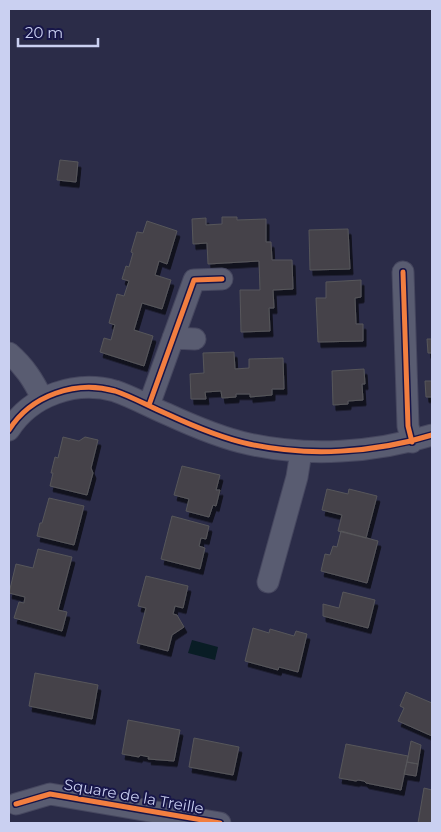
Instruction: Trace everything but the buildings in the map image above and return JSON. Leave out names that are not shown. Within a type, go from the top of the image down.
[{"type":"street","points":[[403,272],[408,426],[412,442]]},
{"type":"street","points":[[149,405],[194,280],[222,280]]},
{"type":"street","points":[[172,338],[195,339]]},
{"type":"street","points":[[9,354],[25,368],[42,398]]},
{"type":"street","points":[[9,430],[19,416],[42,398],[57,392],[99,388],[116,392],[149,405],[204,431],[248,444],[301,452],[362,449],[412,442],[432,435]]},
{"type":"street","points":[[268,582],[297,477],[301,452]]},
{"type":"street","name":"Square de la Treille","points":[[13,807],[50,794],[220,823]]},
{"type":"water","points":[[192,640],[218,647],[215,660],[188,653]]},
{"type":"cycle path","points":[[403,272],[408,426],[412,442]]},
{"type":"cycle path","points":[[149,405],[194,280],[222,279]]},
{"type":"cycle path","points":[[9,430],[18,418],[42,399],[70,389],[100,388],[128,396],[218,435],[271,448],[294,451],[341,451],[387,446],[432,435]]},
{"type":"cycle path","points":[[16,804],[50,794],[220,823]]}]
